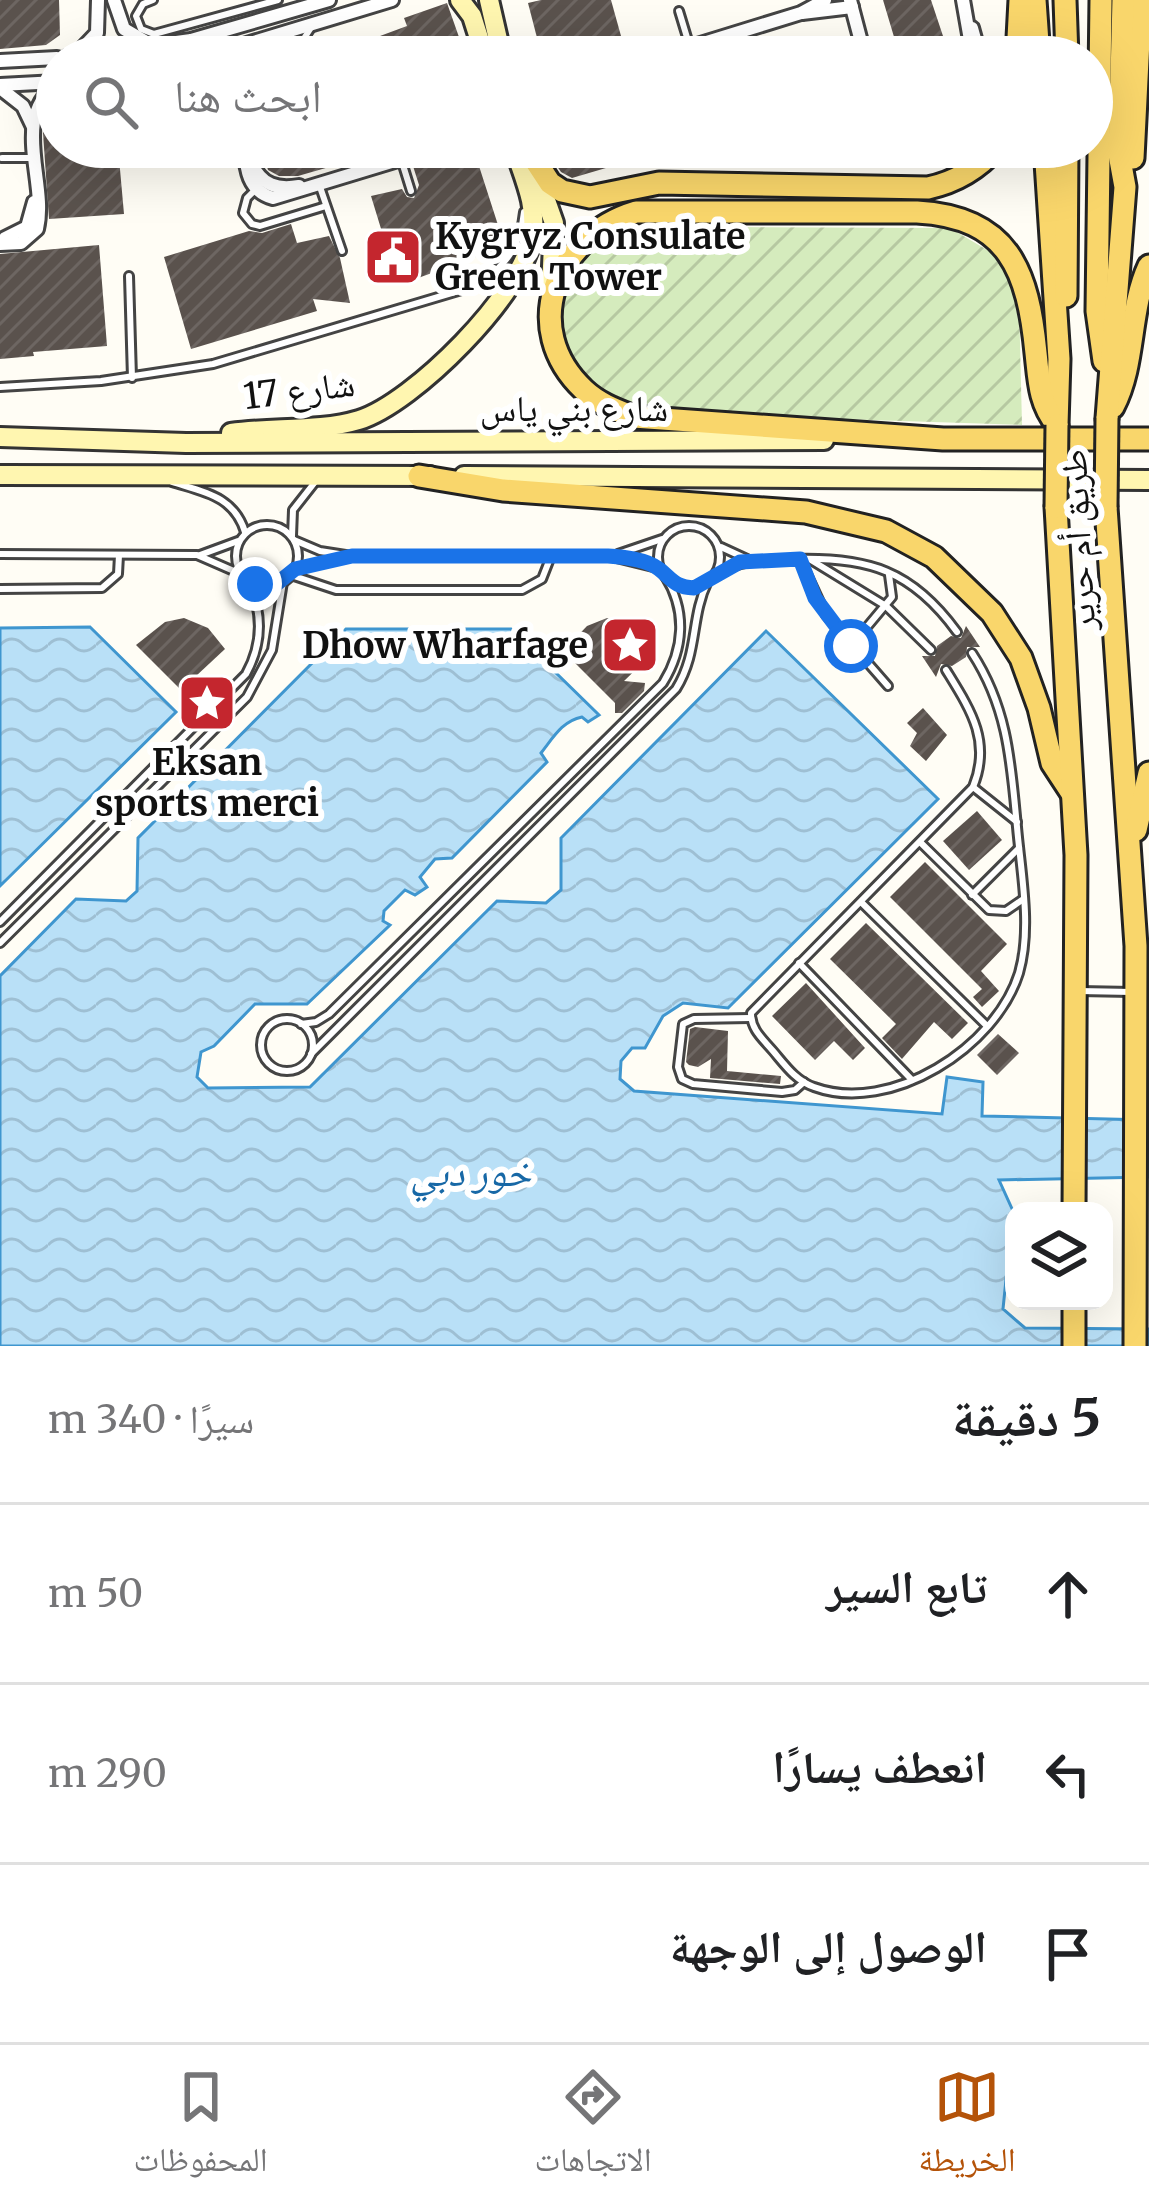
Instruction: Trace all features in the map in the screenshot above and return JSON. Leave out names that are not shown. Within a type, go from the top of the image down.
[{"type":"main road","points":[[460,0],[479,36]]},
{"type":"main road","points":[[1018,36],[1020,0]]},
{"type":"main road","points":[[1035,0],[1038,36]]},
{"type":"main road","points":[[1065,0],[1066,36]]},
{"type":"main road","points":[[1101,0],[1101,36]]},
{"type":"main road","name":"طريق أم حرير","points":[[1123,0],[1119,154],[1125,188],[1107,418],[1106,507],[1131,854],[1142,900],[1133,1077],[1135,1346]]},
{"type":"main road","points":[[1125,188],[1133,155],[1141,0]]},
{"type":"main road","points":[[494,3],[495,36]]},
{"type":"main road","name":"شارع 17","points":[[186,443],[230,433],[355,421],[378,413],[417,388],[503,292],[527,257],[534,215],[524,168]]},
{"type":"main road","points":[[528,168],[554,223],[552,335],[568,372],[597,401],[634,417],[943,439]]},
{"type":"main road","points":[[535,168],[562,190],[590,197],[658,183],[928,188],[956,180],[974,168]]},
{"type":"main road","name":"طريق أم حرير","points":[[1046,168],[1059,359],[1056,507],[1076,855],[1074,1202]]},
{"type":"main road","points":[[1059,359],[1066,304],[1067,168]]},
{"type":"main road","points":[[1099,168],[1097,311],[1110,378]]},
{"type":"main road","points":[[550,298],[583,240],[615,218],[635,212],[952,216],[988,233],[1016,264],[1030,304],[1042,398],[1057,425]]},
{"type":"main road","points":[[1107,418],[1127,372],[1140,288],[1149,266]]},
{"type":"main road","name":"شارع بني ياس","points":[[0,437],[186,443],[1149,439]]},
{"type":"main road","name":"شارع بني ياس","points":[[0,475],[1149,480]]},
{"type":"main road","points":[[419,476],[503,490],[833,515],[911,543],[956,574],[1008,635],[1031,682],[1052,763],[1071,792]]},
{"type":"main road","points":[[1131,854],[1149,773]]},
{"type":"main road","points":[[1074,1310],[1074,1346]]},
{"type":"street","points":[[94,36],[98,0]]},
{"type":"street","points":[[114,0],[131,36]]},
{"type":"street","points":[[203,36],[329,0]]},
{"type":"street","points":[[275,36],[392,0]]},
{"type":"street","points":[[801,14],[825,0]]},
{"type":"street","points":[[963,0],[973,36]]},
{"type":"street","points":[[728,36],[851,3],[861,36]]},
{"type":"street","points":[[967,16],[968,36]]},
{"type":"street","points":[[0,61],[36,59]]},
{"type":"street","points":[[0,86],[36,84]]},
{"type":"street","points":[[0,86],[23,106],[33,128]]},
{"type":"street","points":[[0,242],[22,243],[34,234],[40,219],[34,158],[36,114]]},
{"type":"street","points":[[252,168],[268,197],[278,198],[371,168]]},
{"type":"lane","points":[[153,0],[143,4],[136,16],[141,29],[154,34],[278,0]]},
{"type":"lane","points":[[679,10],[687,36]]},
{"type":"lane","points":[[227,31],[236,13]]},
{"type":"lane","points":[[306,36],[313,24]]},
{"type":"lane","points":[[2,158],[34,158]]},
{"type":"lane","points":[[404,168],[411,191]]},
{"type":"lane","points":[[0,387],[132,378],[250,355],[484,281],[512,254],[520,235],[524,215],[521,168]]},
{"type":"lane","points":[[315,184],[342,251]]},
{"type":"lane","points":[[260,185],[243,205],[252,224],[326,206]]},
{"type":"lane","points":[[129,276],[132,378]]},
{"type":"lane","points":[[0,922],[246,674],[258,646],[256,603],[237,561],[243,537],[237,513],[221,498],[151,476]]},
{"type":"lane","points":[[196,555],[264,586],[283,582],[298,560],[291,523],[298,498],[327,476]]},
{"type":"lane","points":[[0,554],[196,555],[264,525],[320,551],[352,556],[608,556],[663,573],[686,588],[750,560],[855,560],[884,570],[924,595],[957,632]]},
{"type":"lane","points":[[608,556],[691,526],[750,560]]},
{"type":"lane","points":[[301,1024],[329,1014],[652,696],[672,669],[681,635],[676,596],[658,556],[665,538]]},
{"type":"lane","points":[[311,1054],[311,1037],[293,1020],[277,1022],[264,1033],[261,1049],[269,1064],[284,1071],[300,1067],[676,689],[693,656],[698,605],[720,561],[718,545]]},
{"type":"lane","points":[[0,589],[102,588],[118,574],[119,555]]},
{"type":"lane","points":[[293,572],[352,556]]},
{"type":"lane","points":[[293,572],[336,590],[522,590],[538,584],[551,556]]},
{"type":"lane","points":[[804,559],[886,606],[931,650]]},
{"type":"lane","points":[[804,559],[815,598],[888,686]]},
{"type":"lane","points":[[851,646],[886,606],[892,587],[884,570]]},
{"type":"lane","points":[[0,943],[258,683],[272,650],[283,582]]},
{"type":"lane","points":[[946,670],[980,734],[980,770],[973,787],[757,1005],[751,1018],[756,1031],[804,1082],[817,1089],[851,1091],[912,1080],[953,1058],[988,1027],[1008,999],[1020,968],[1025,934],[1004,717],[972,652]]},
{"type":"lane","points":[[973,787],[1017,822]]},
{"type":"lane","points":[[921,843],[989,910],[998,912],[1022,900]]},
{"type":"lane","points":[[501,844],[512,855]]},
{"type":"lane","points":[[78,845],[88,855]]},
{"type":"lane","points":[[972,895],[1019,848]]},
{"type":"lane","points":[[861,902],[988,1027]]},
{"type":"lane","points":[[799,963],[912,1080]]},
{"type":"lane","points":[[1076,991],[1136,992]]},
{"type":"lane","points":[[751,1018],[694,1019],[682,1024],[678,1067],[682,1079],[782,1092],[804,1082]]},
{"type":"green space","points":[[728,227],[950,228],[999,257],[1019,302],[1022,425],[626,412],[573,373],[557,318],[572,268],[609,236]]},
{"type":"water","points":[[90,627],[176,712],[0,886],[0,628]]},
{"type":"water","name":"خور دبي","points":[[346,629],[511,629],[599,715],[588,722],[575,719],[558,731],[541,753],[547,762],[452,858],[435,859],[420,877],[427,887],[415,895],[405,890],[384,911],[383,921],[390,925],[307,1004],[255,1004],[214,1046],[201,1052],[197,1077],[208,1088],[310,1087],[497,901],[546,903],[561,890],[561,838],[766,631],[938,799],[728,1008],[683,1003],[663,1016],[645,1048],[632,1048],[621,1061],[620,1079],[634,1091],[942,1114],[947,1077],[983,1082],[982,1116],[1149,1120],[1149,1177],[999,1180],[1009,1202],[1005,1202],[1003,1309],[1025,1328],[1149,1329],[1149,1346],[0,1346],[0,976],[76,899],[126,901],[137,891],[138,838]]},
{"type":"building","points":[[0,0],[59,0],[60,35],[36,36],[36,46],[0,49]]},
{"type":"building","points":[[611,0],[621,36],[537,36],[528,3]]},
{"type":"building","points":[[883,0],[931,0],[943,36],[894,36]]},
{"type":"building","points":[[447,3],[459,36],[380,36],[407,26],[404,18]]},
{"type":"building","points":[[45,168],[120,168],[124,214],[49,219]]},
{"type":"building","points":[[326,168],[298,176],[279,176],[268,170]]},
{"type":"building","points":[[414,168],[480,168],[498,239],[492,251],[399,285],[387,244],[395,237],[382,232],[371,196],[402,189],[414,198],[419,185]]},
{"type":"building","points":[[558,168],[606,168],[572,178]]},
{"type":"building","points":[[291,224],[297,243],[329,236],[340,258],[350,303],[313,299],[317,311],[191,349],[164,257],[249,231],[262,233]]},
{"type":"building","points":[[99,245],[107,346],[0,359],[0,254]]},
{"type":"building","points":[[184,618],[208,628],[225,649],[181,690],[136,645],[165,622]]},
{"type":"building","points":[[607,618],[628,625],[655,651],[624,681],[645,683],[644,691],[622,713],[615,713],[615,703],[563,651],[587,626]]},
{"type":"building","points":[[966,626],[980,647],[967,647],[966,657],[952,666],[941,664],[936,677],[922,656],[935,656],[937,646],[951,636],[961,638]]},
{"type":"building","points":[[923,708],[947,735],[926,761],[910,746],[917,733],[907,723]]},
{"type":"building","points":[[977,811],[1002,840],[969,870],[943,841]]},
{"type":"building","points":[[925,862],[1007,944],[981,971],[999,991],[982,1007],[973,997],[982,989],[890,897]]},
{"type":"building","points":[[866,923],[968,1023],[952,1039],[934,1022],[902,1059],[882,1038],[896,1024],[830,959]]},
{"type":"building","points":[[806,983],[865,1048],[853,1060],[834,1041],[815,1060],[772,1016]]},
{"type":"building","points":[[690,1029],[728,1031],[727,1071],[781,1076],[780,1084],[710,1078],[711,1059],[698,1067],[689,1065]]},
{"type":"building","points":[[998,1034],[1019,1053],[997,1075],[977,1055]]},
{"type":"place","name":"Kygryz Consulate Green Tower","points":[[393,257]]},
{"type":"place","name":"Dhow Wharfage","points":[[630,645]]},
{"type":"place","name":"Eksan sports merci","points":[[207,703]]},
{"type":"route","points":[[255,584],[274,586],[295,569],[352,556],[608,556],[648,564],[661,569],[671,582],[694,588],[740,562],[800,559],[815,598],[851,646]]}]
